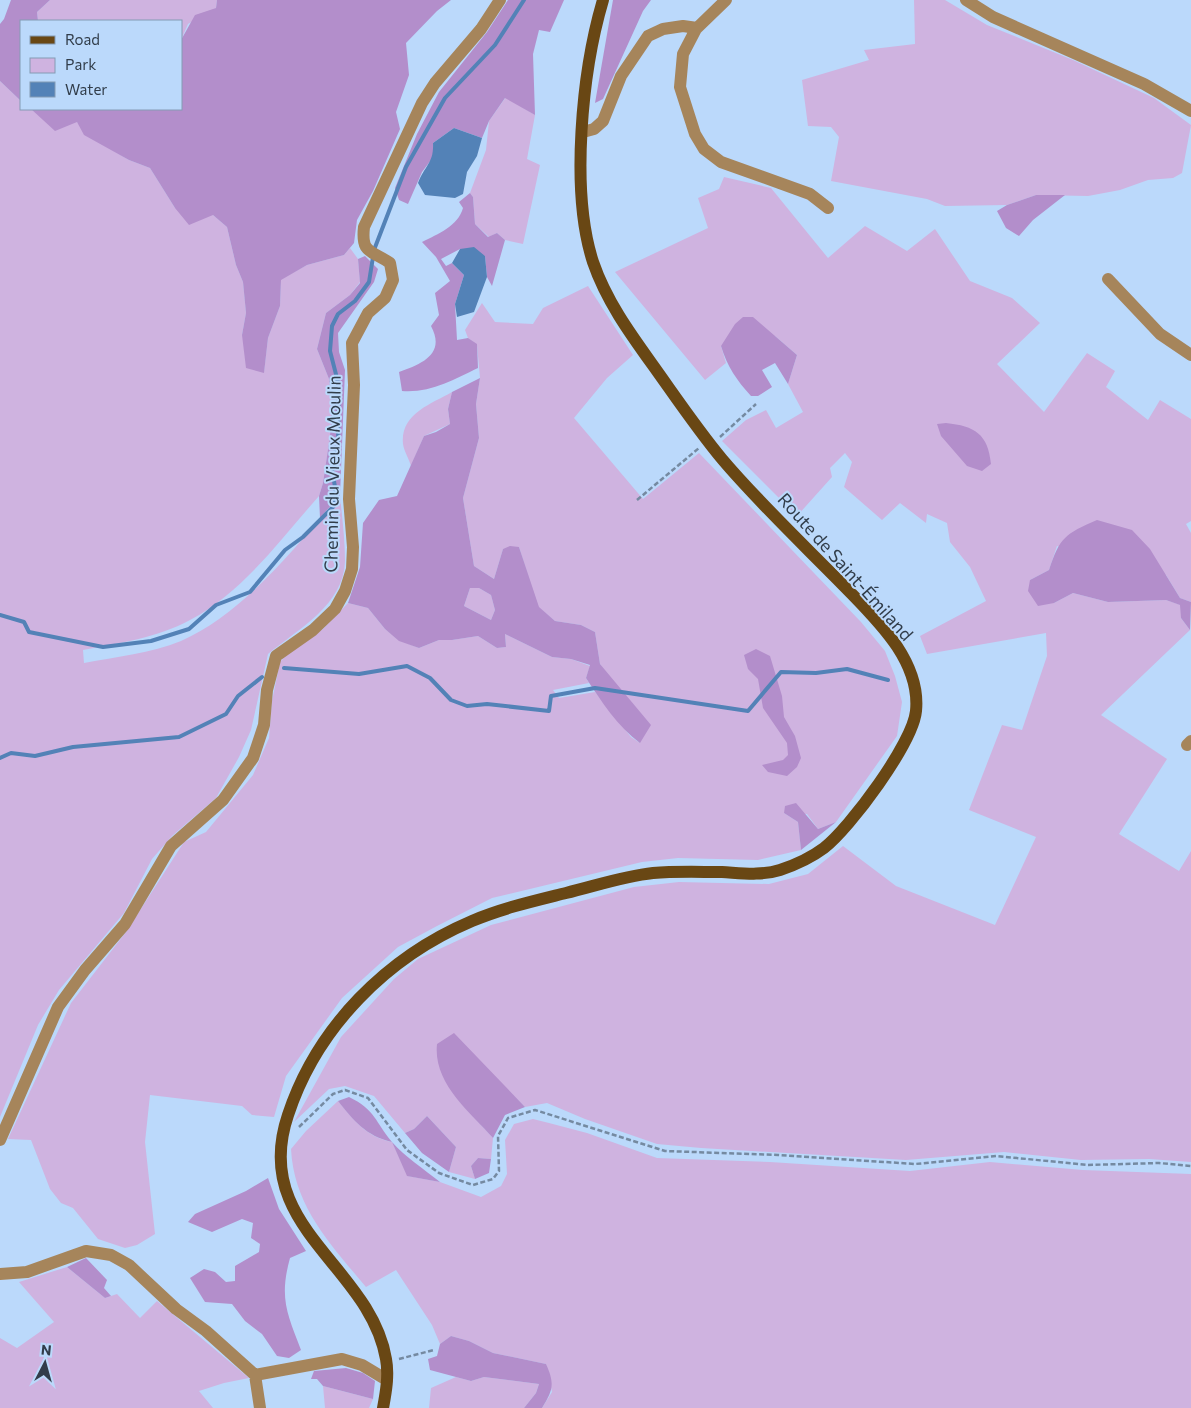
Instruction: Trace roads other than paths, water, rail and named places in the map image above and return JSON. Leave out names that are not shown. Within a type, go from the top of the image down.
[{"type":"main road","name":"Route de Saint-Émiland","points":[[383,1408],[387,1380],[387,1362],[380,1334],[369,1313],[301,1222],[288,1199],[282,1178],[281,1144],[287,1115],[305,1076],[327,1037],[346,1010],[408,956],[468,923],[508,908],[623,878],[652,873],[756,874],[775,872],[823,849],[849,822],[876,788],[910,734],[916,713],[916,689],[909,668],[898,647],[856,598],[726,463],[624,325],[601,285],[591,257],[583,220],[580,192],[589,62],[603,0]]},
{"type":"street","name":"Chemin du Vieux Moulin","points":[[0,1140],[58,1007],[85,970],[125,924],[172,846],[223,800],[252,758],[264,725],[267,690],[276,656],[312,630],[335,610],[345,591],[352,569],[353,547],[349,499],[354,385],[352,343],[368,313],[385,298],[392,280],[390,264],[366,248],[362,240],[368,216],[381,195],[422,104],[435,83],[481,29],[500,0]]},
{"type":"street","points":[[726,0],[697,28],[684,54],[680,87],[695,134],[704,150],[720,162],[810,194],[828,208]]},
{"type":"street","points":[[966,0],[1000,20],[1144,84],[1191,111]]},
{"type":"street","points":[[583,132],[594,129],[603,121],[621,76],[648,36],[663,29],[683,26],[697,28]]},
{"type":"street","points":[[1108,279],[1160,334],[1191,355]]},
{"type":"street","points":[[0,1274],[27,1272],[86,1251],[111,1255],[129,1265],[176,1309],[206,1331],[255,1375],[260,1408]]},
{"type":"street","points":[[255,1375],[293,1366],[342,1359],[362,1365],[387,1380]]},
{"type":"water","points":[[454,128],[482,138],[477,156],[467,172],[463,194],[455,198],[425,195],[418,183],[431,160],[433,143]]},
{"type":"water","points":[[474,247],[485,256],[487,277],[474,312],[457,317],[455,304],[464,275],[452,263],[460,249]]},
{"type":"waterway","points":[[374,250],[406,167],[445,98],[495,45],[524,0]]},
{"type":"waterway","points":[[0,615],[24,622],[29,632],[103,647],[151,641],[189,629],[216,605],[250,592],[285,550],[303,537],[335,505],[332,469],[333,458],[338,444],[339,386],[330,351],[332,326],[338,314],[355,301],[369,282],[373,257]]},
{"type":"waterway","points":[[284,668],[359,674],[407,666],[430,678],[451,700],[467,706],[487,704],[549,711],[551,696],[595,688],[748,711],[781,672],[816,673],[847,669],[888,680]]},
{"type":"waterway","points":[[0,758],[11,753],[35,756],[73,747],[179,737],[226,714],[238,696],[262,677]]}]
